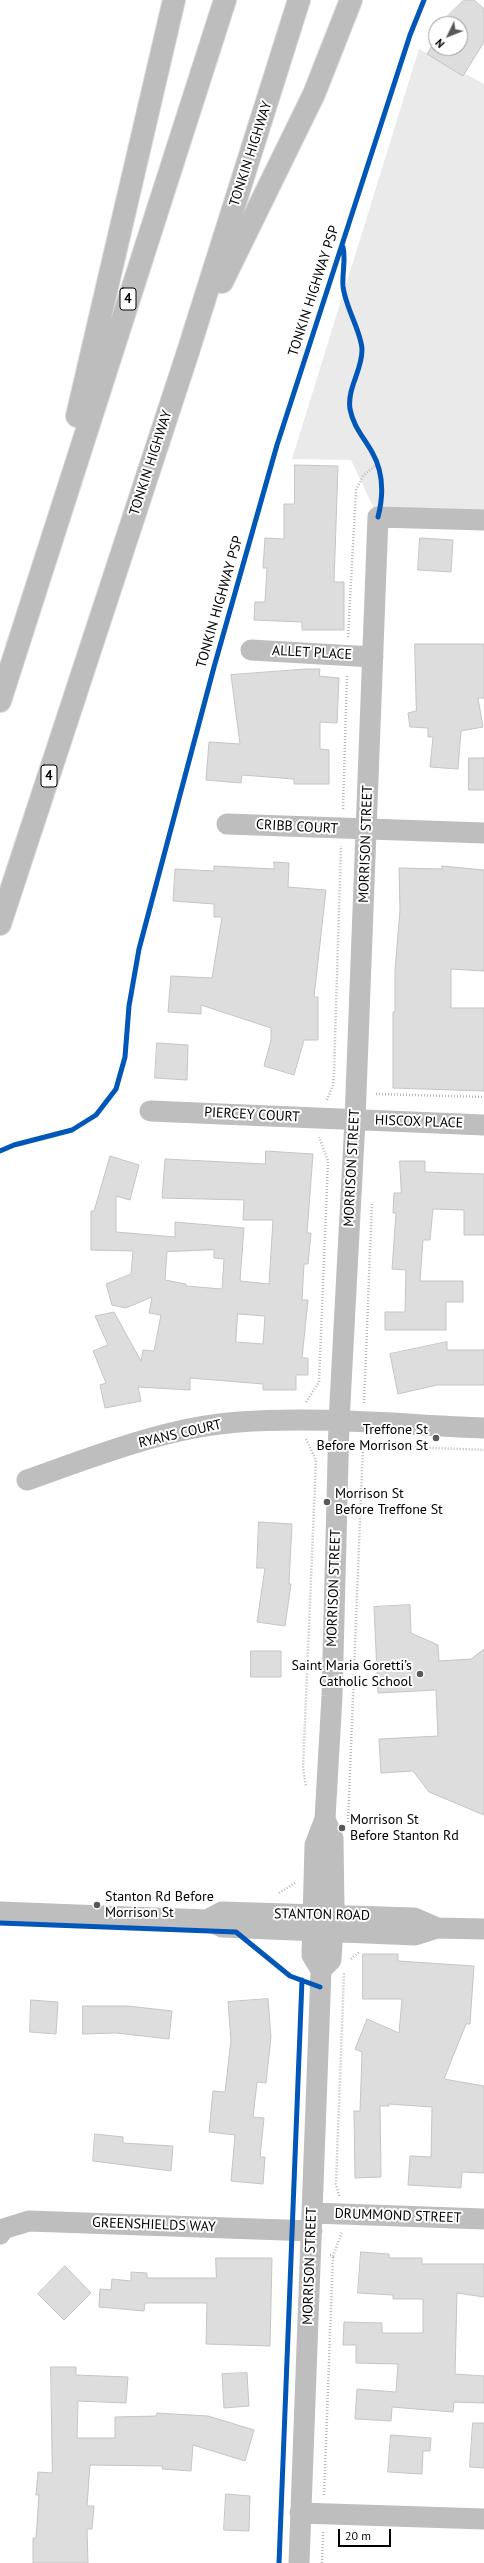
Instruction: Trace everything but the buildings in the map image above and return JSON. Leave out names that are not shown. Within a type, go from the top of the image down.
[{"type":"highway","points":[[34,598],[174,0]]},
{"type":"highway","name":"4","points":[[0,701],[225,0]]},
{"type":"highway","name":"TONKIN HIGHWAY","points":[[0,924],[187,355],[299,0]]},
{"type":"highway","points":[[187,355],[314,94],[352,0]]},
{"type":"street","name":"MORRISON STREET","points":[[299,2563],[321,1970],[312,1955],[315,1845],[325,1819],[332,1696],[339,1422],[365,1120],[366,831],[378,517],[484,520]]},
{"type":"street","name":"ALLET PLACE","points":[[250,650],[373,657]]},
{"type":"street","name":"CRIBB COURT","points":[[227,824],[366,831],[484,833]]},
{"type":"street","name":"PIERCEY COURT","points":[[150,1111],[365,1120]]},
{"type":"street","name":"HISCOX PLACE","points":[[365,1120],[484,1125]]},
{"type":"street","name":"RYANS COURT","points":[[27,1480],[152,1439],[201,1427],[239,1422],[302,1420],[484,1428]]},
{"type":"street","name":"MORRISON STREET","points":[[321,1970],[331,1960],[334,1924],[333,1838],[325,1819]]},
{"type":"street","name":"STANTON ROAD","points":[[0,1912],[207,1920],[222,1927],[312,1923],[334,1924],[414,1918],[437,1928],[484,1929]]},
{"type":"street","name":"DRUMMOND STREET","points":[[312,2222],[342,2214],[484,2219]]},
{"type":"street","name":"GREENSHIELDS WAY","points":[[0,2234],[3,2229],[29,2221],[312,2222]]},
{"type":"street","points":[[300,2513],[484,2519]]},
{"type":"path","points":[[374,458],[380,470]]},
{"type":"path","points":[[305,1405],[321,1377],[320,1357],[328,1161],[320,1139],[320,1118],[333,1085],[334,1072],[347,655],[354,507],[358,485],[377,464]]},
{"type":"path","points":[[365,1120],[376,1092],[484,1097]]},
{"type":"path","points":[[305,1437],[316,1460],[304,1768],[307,1789]]},
{"type":"path","points":[[363,1445],[484,1450]]},
{"type":"path","points":[[274,1897],[292,1886],[297,1878]]},
{"type":"path","points":[[345,1964],[361,1950]]},
{"type":"path","points":[[322,2563],[333,2256],[342,2234],[342,2214],[336,2184],[344,1972]]},
{"type":"path","points":[[311,2253],[333,2256]]},
{"type":"shaded area","points":[[419,49],[428,54],[428,56],[432,56],[484,84],[484,520],[378,517],[351,460],[292,459]]},
{"type":"cycle path","name":"TONKIN HIGHWAY PSP","points":[[0,1151],[14,1145],[72,1130],[96,1115],[116,1089],[125,1057],[129,1006],[139,949],[214,667],[277,445],[410,35],[424,0]]},
{"type":"cycle path","name":"TONKIN HIGHWAY PSP","points":[[343,247],[344,294],[359,336],[362,350],[360,365],[352,387],[350,409],[356,426],[372,452],[379,468],[382,492],[378,517]]},
{"type":"cycle path","points":[[0,1923],[236,1932],[290,1976],[320,1987]]},
{"type":"cycle path","points":[[279,2563],[302,1980]]},
{"type":"place","name":"Treffone St Before Morrison St","points":[[436,1438]]},
{"type":"place","name":"Morrison St Before Treffone St","points":[[327,1502]]},
{"type":"place","name":"Saint Maria Goretti’s Catholic School","points":[[420,1674]]},
{"type":"place","name":"Morrison St Before Stanton Rd","points":[[342,1828]]},
{"type":"place","name":"Stanton Rd Before Morrison St","points":[[97,1905]]}]
